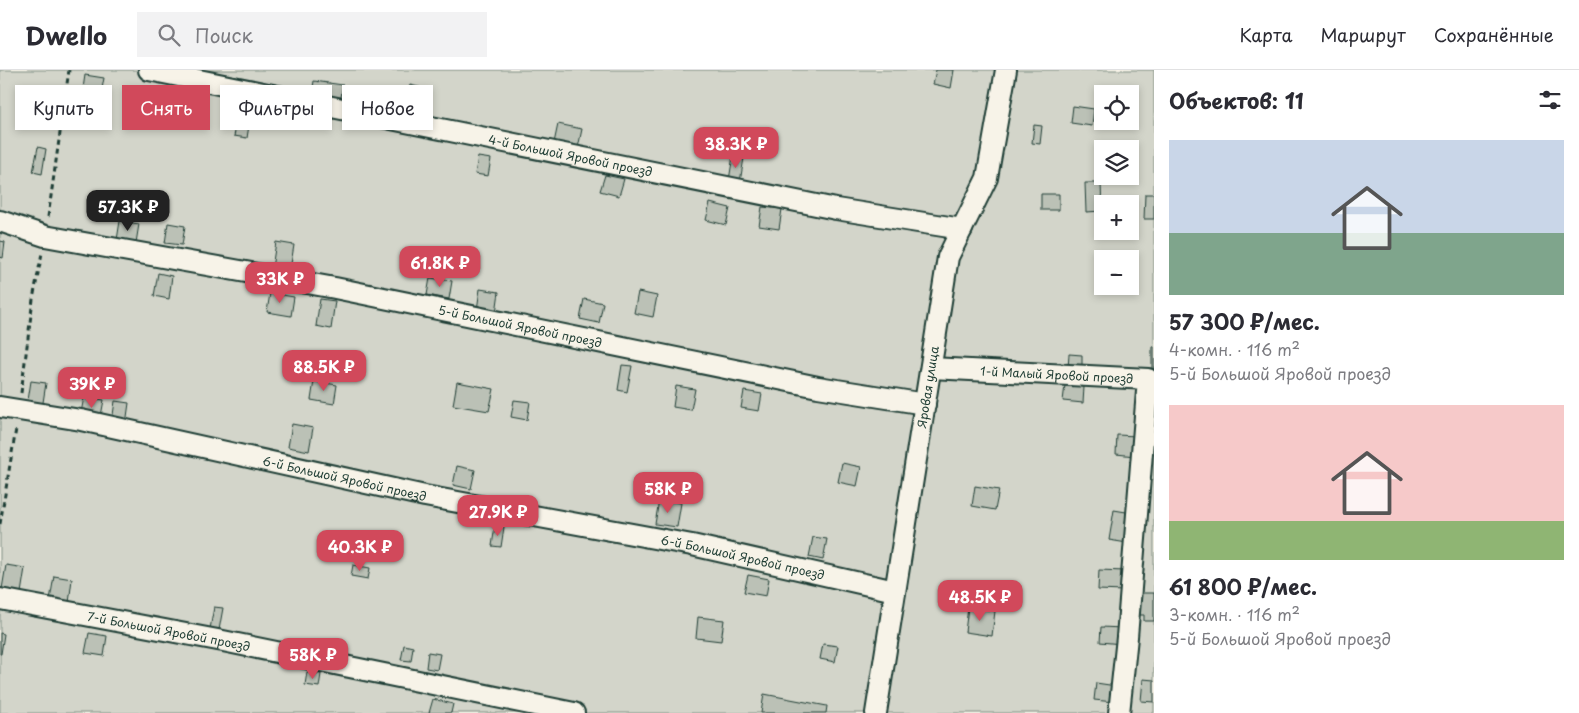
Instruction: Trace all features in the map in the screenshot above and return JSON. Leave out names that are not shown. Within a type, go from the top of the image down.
[{"type":"street","name":"4-й Большой Яровой проезд","points":[[150,70],[826,207],[962,229]]},
{"type":"street","name":"Яровая улица","points":[[876,713],[948,257],[987,178],[1006,70]]},
{"type":"street","name":"5-й Большой Яровой проезд","points":[[0,220],[45,236],[344,290],[818,387],[925,404]]},
{"type":"street","name":"1-й Малый Яровой проезд","points":[[931,368],[1148,379],[1120,713]]},
{"type":"street","name":"6-й Большой Яровой проезд","points":[[9,409],[81,420],[425,496],[692,545],[895,591]]},
{"type":"street","name":"7-й Большой Яровой проезд","points":[[0,599],[223,640],[574,713]]},
{"type":"path","points":[[0,524],[9,409],[45,236],[69,70]]},
{"type":"shaded area","points":[[0,70],[1154,70],[1154,713],[0,713]]},
{"type":"building","points":[[936,70],[954,70],[951,88],[933,84]]},
{"type":"building","points":[[85,75],[104,78],[103,85],[84,85]]},
{"type":"building","points":[[314,81],[343,85],[340,104],[332,103],[332,85],[313,85]]},
{"type":"building","points":[[1073,106],[1094,109],[1092,126],[1071,123]]},
{"type":"building","points":[[558,124],[582,129],[578,148],[554,143]]},
{"type":"building","points":[[1034,125],[1042,126],[1040,144],[1032,143]]},
{"type":"building","points":[[235,130],[248,130],[247,138],[234,136]]},
{"type":"building","points":[[38,147],[46,149],[42,174],[33,172]]},
{"type":"building","points":[[733,156],[744,158],[740,182],[729,180]]},
{"type":"building","points":[[478,157],[491,159],[488,176],[475,174]]},
{"type":"building","points":[[605,175],[624,179],[619,196],[600,191]]},
{"type":"building","points":[[1085,183],[1101,185],[1101,195],[1094,195],[1094,212],[1086,212]]},
{"type":"building","points":[[1041,194],[1059,194],[1059,210],[1041,210]]},
{"type":"building","points":[[1145,194],[1154,194],[1154,219],[1144,219]]},
{"type":"building","points":[[710,203],[730,208],[726,225],[706,220]]},
{"type":"building","points":[[762,207],[782,209],[779,229],[759,226]]},
{"type":"building","points":[[120,221],[139,224],[136,243],[117,240]]},
{"type":"building","points":[[168,223],[185,226],[182,245],[165,243]]},
{"type":"building","points":[[0,241],[5,242],[3,258],[0,257]]},
{"type":"building","points":[[276,242],[294,245],[290,270],[272,268]]},
{"type":"building","points":[[158,273],[172,276],[169,299],[154,296]]},
{"type":"building","points":[[430,278],[452,281],[449,299],[427,295]]},
{"type":"building","points":[[480,289],[499,292],[496,313],[477,310]]},
{"type":"building","points":[[638,292],[657,296],[653,317],[634,313]]},
{"type":"building","points":[[270,293],[294,297],[291,316],[267,312]]},
{"type":"building","points":[[320,299],[335,301],[331,329],[316,326]]},
{"type":"building","points":[[584,299],[603,303],[599,323],[580,319]]},
{"type":"building","points":[[1152,347],[1154,347],[1154,371],[1152,371]]},
{"type":"building","points":[[1069,354],[1082,355],[1082,370],[1068,369]]},
{"type":"building","points":[[622,365],[632,366],[627,392],[618,390]]},
{"type":"building","points":[[31,381],[46,383],[42,409],[27,407]]},
{"type":"building","points":[[314,381],[337,385],[334,404],[311,400]]},
{"type":"building","points":[[457,382],[494,389],[489,411],[453,405]]},
{"type":"building","points":[[1065,385],[1084,387],[1083,403],[1063,401]]},
{"type":"building","points":[[676,386],[695,389],[691,410],[673,407]]},
{"type":"building","points":[[744,391],[762,394],[759,411],[741,408]]},
{"type":"building","points":[[84,397],[104,400],[100,421],[80,418]]},
{"type":"building","points":[[514,400],[530,402],[527,420],[511,417]]},
{"type":"building","points":[[115,401],[129,403],[126,424],[112,422]]},
{"type":"building","points":[[292,424],[313,428],[309,451],[288,447]]},
{"type":"building","points":[[1117,435],[1137,436],[1135,456],[1116,454]]},
{"type":"building","points":[[842,463],[861,467],[857,486],[838,482]]},
{"type":"building","points":[[457,466],[475,470],[471,489],[453,485]]},
{"type":"building","points":[[975,486],[999,490],[995,510],[972,506]]},
{"type":"building","points":[[659,500],[681,503],[677,527],[655,524]]},
{"type":"building","points":[[1114,510],[1132,513],[1127,543],[1109,540]]},
{"type":"building","points":[[495,526],[504,527],[501,547],[492,546]]},
{"type":"building","points":[[813,537],[827,539],[823,560],[809,557]]},
{"type":"building","points":[[6,565],[25,568],[21,593],[2,589]]},
{"type":"building","points":[[353,565],[370,568],[368,579],[351,576]]},
{"type":"building","points":[[1099,570],[1125,571],[1123,591],[1098,590]]},
{"type":"building","points":[[748,575],[769,579],[766,596],[744,592]]},
{"type":"building","points":[[54,576],[72,579],[69,603],[50,600]]},
{"type":"building","points":[[1139,593],[1154,593],[1154,621],[1144,621],[1144,615],[1138,615]]},
{"type":"building","points":[[214,607],[223,608],[219,630],[210,629]]},
{"type":"building","points":[[968,607],[995,611],[992,636],[965,632]]},
{"type":"building","points":[[698,617],[724,620],[721,641],[696,638]]},
{"type":"building","points":[[1101,627],[1123,628],[1122,644],[1100,642]]},
{"type":"building","points":[[0,633],[4,634],[1,654],[0,654]]},
{"type":"building","points":[[89,633],[107,636],[104,656],[85,653]]},
{"type":"building","points":[[823,644],[838,646],[835,662],[820,659]]},
{"type":"building","points":[[404,645],[413,647],[411,661],[401,660]]},
{"type":"building","points":[[428,652],[440,654],[437,670],[426,668]]},
{"type":"building","points":[[307,672],[321,674],[319,687],[305,685]]},
{"type":"building","points":[[1143,679],[1154,680],[1154,702],[1141,701]]},
{"type":"building","points":[[1096,683],[1116,686],[1114,702],[1094,700]]},
{"type":"building","points":[[764,694],[827,706],[826,713],[761,713]]},
{"type":"building","points":[[433,699],[453,704],[451,713],[429,713]]}]
